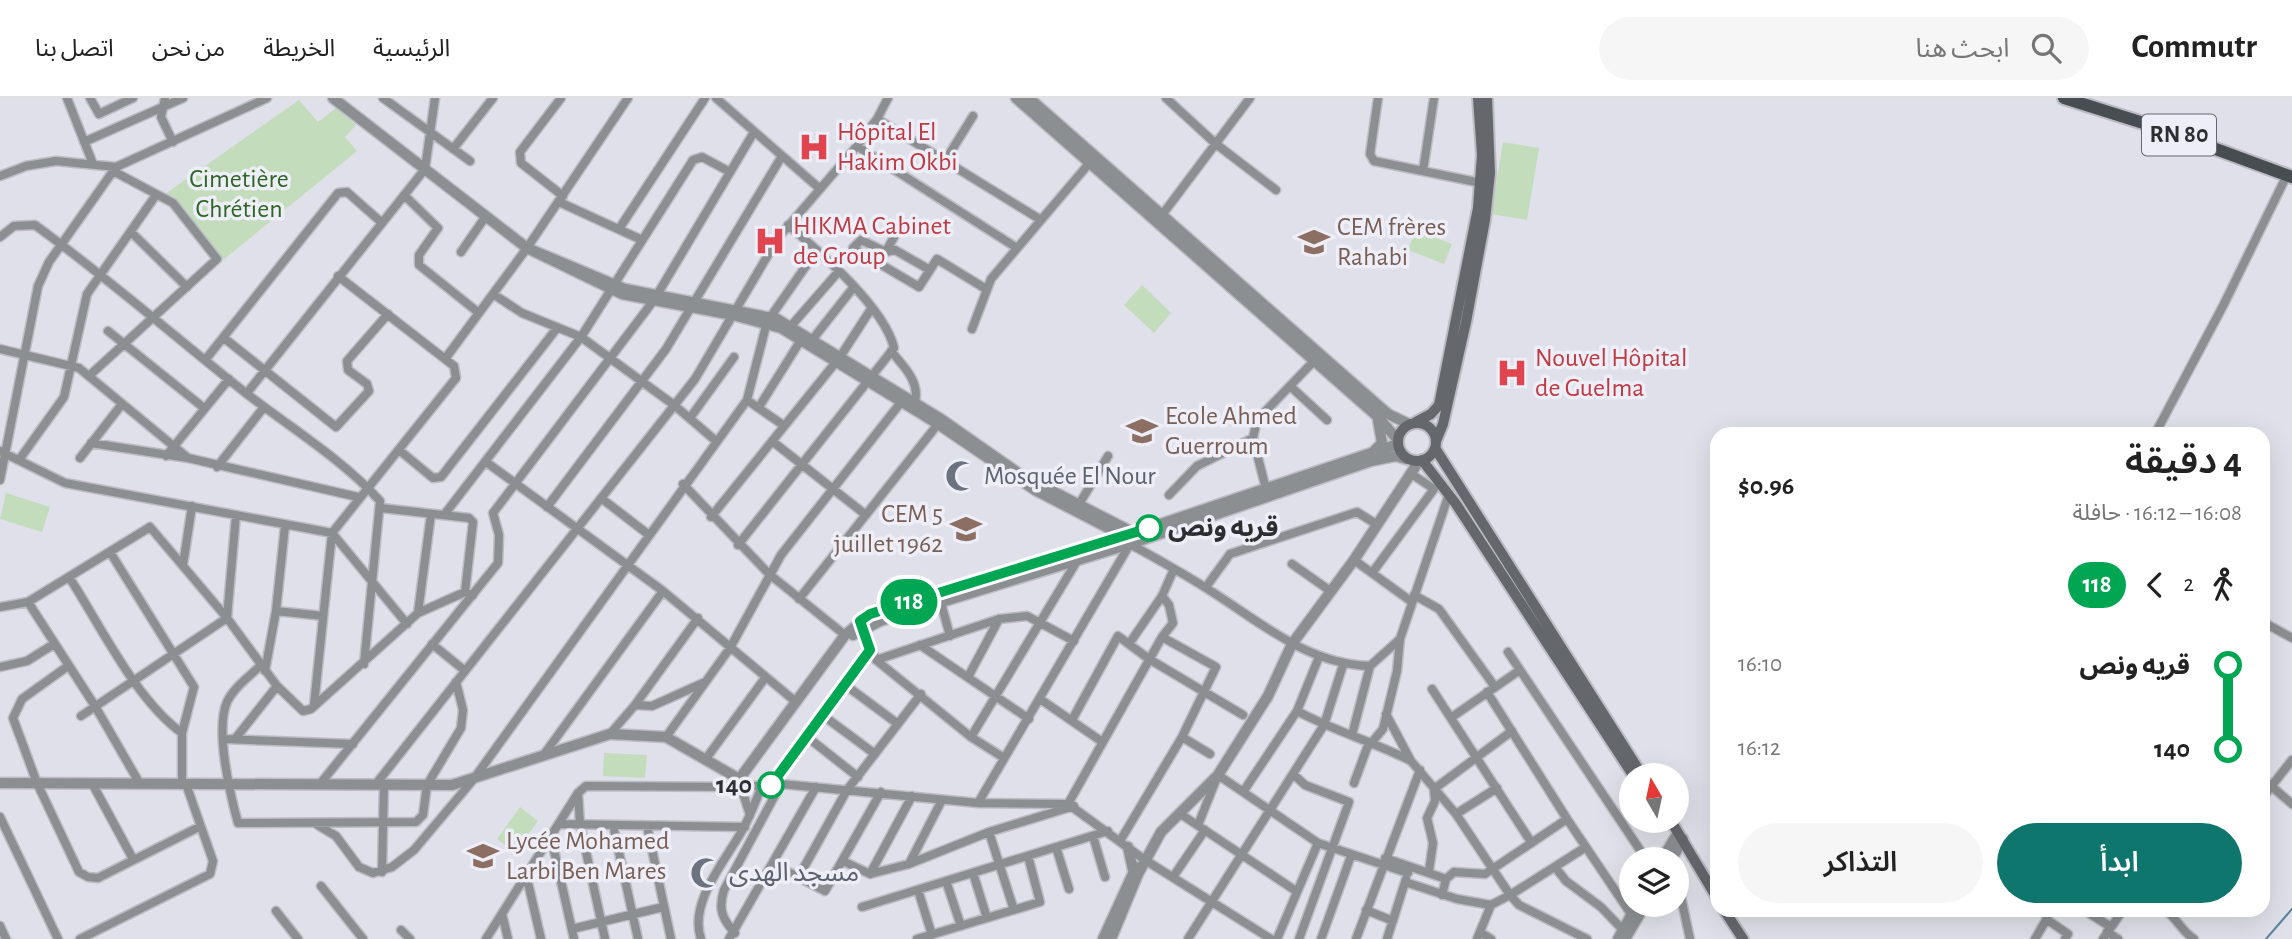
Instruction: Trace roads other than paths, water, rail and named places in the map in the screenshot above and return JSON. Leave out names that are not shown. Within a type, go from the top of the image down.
[{"type":"main road","points":[[1478,98],[1481,183],[1467,270],[1439,405],[1431,414],[1402,429],[1397,441],[1406,458],[1420,461],[1449,494],[1625,763]]},
{"type":"main road","points":[[1420,461],[1436,445],[1443,424],[1485,220],[1490,173],[1487,98]]},
{"type":"main road","name":"RN 80","points":[[2063,98],[2122,116],[2290,176]]},
{"type":"main road","points":[[1413,423],[1430,428],[1436,445],[1635,763]]},
{"type":"main road","points":[[1689,857],[1710,887]]},
{"type":"main road","points":[[1729,917],[1743,939]]},
{"type":"street","points":[[66,98],[93,164]]},
{"type":"street","points":[[90,98],[99,114],[133,98]]},
{"type":"street","points":[[165,98],[160,110],[173,142]]},
{"type":"street","points":[[84,142],[183,98]]},
{"type":"street","points":[[0,480],[3,452],[38,286],[62,244],[115,169],[267,98]]},
{"type":"street","points":[[383,98],[429,134],[470,161]]},
{"type":"street","points":[[247,393],[425,169],[435,98]]},
{"type":"street","points":[[453,149],[492,98]]},
{"type":"street","points":[[561,98],[520,152],[521,163],[561,199],[642,240]]},
{"type":"street","points":[[445,359],[527,248],[628,98]]},
{"type":"street","points":[[618,229],[705,98]]},
{"type":"street","points":[[716,98],[819,188]]},
{"type":"street","points":[[382,872],[380,784],[464,670],[695,379],[788,225],[857,146],[877,120],[888,98]]},
{"type":"street","points":[[1016,98],[1093,159]]},
{"type":"street","points":[[861,625],[1077,561],[1130,538],[1371,454],[1397,441],[1377,416],[1029,98]]},
{"type":"street","points":[[1166,98],[1216,144],[1276,190]]},
{"type":"street","points":[[1159,218],[1251,98]]},
{"type":"street","points":[[1378,98],[1370,151],[1372,159],[1481,183]]},
{"type":"street","points":[[1423,171],[1434,98]]},
{"type":"street","points":[[339,99],[527,248],[612,287],[791,326],[1035,490],[1130,538]]},
{"type":"street","points":[[945,162],[973,116]]},
{"type":"street","points":[[877,120],[1041,220]]},
{"type":"street","points":[[320,784],[469,594],[498,563],[499,535],[494,513],[655,298],[754,132]]},
{"type":"street","points":[[857,146],[1017,248]]},
{"type":"street","points":[[444,516],[581,337],[697,156],[730,172]]},
{"type":"street","points":[[547,507],[641,383],[695,305],[782,156]]},
{"type":"street","points":[[972,330],[985,289],[1093,159]]},
{"type":"street","points":[[0,176],[43,163],[93,164],[115,169],[173,204],[216,256],[215,262],[90,375]]},
{"type":"street","points":[[2158,427],[2290,176]]},
{"type":"street","points":[[206,359],[338,193],[347,192],[381,222]]},
{"type":"street","points":[[19,460],[64,397],[83,304],[156,195]]},
{"type":"street","points":[[404,195],[438,228],[419,255],[419,265],[479,313]]},
{"type":"street","points":[[461,252],[486,216]]},
{"type":"street","points":[[1159,218],[1388,414],[1413,423]]},
{"type":"street","points":[[0,237],[14,226],[24,223],[34,225],[155,316],[229,379],[367,486],[381,508],[364,664]]},
{"type":"street","points":[[880,262],[902,223]]},
{"type":"street","points":[[738,545],[894,348],[890,331],[839,271],[788,225]]},
{"type":"street","points":[[131,232],[187,287]]},
{"type":"street","points":[[930,270],[895,250],[886,252],[861,240],[853,248],[919,287],[930,270],[937,259],[985,289]]},
{"type":"street","points":[[316,824],[336,836],[359,867],[373,873],[382,872],[414,850],[474,780],[627,567],[683,484],[747,400],[768,319],[817,250]]},
{"type":"street","points":[[791,326],[839,271]]},
{"type":"street","points":[[314,705],[332,533],[358,497],[456,379],[454,366],[338,276]]},
{"type":"street","points":[[759,407],[806,338],[853,288]]},
{"type":"street","points":[[494,295],[522,313],[581,337],[674,405],[716,440]]},
{"type":"street","points":[[711,517],[838,359],[871,309]]},
{"type":"street","points":[[224,338],[332,426],[341,426],[369,391],[367,384],[348,370],[347,361],[388,314]]},
{"type":"street","points":[[768,319],[806,338]]},
{"type":"street","points":[[398,450],[433,478],[440,477],[557,328]]},
{"type":"street","points":[[108,331],[204,408]]},
{"type":"street","points":[[0,349],[71,365],[90,375],[188,458]]},
{"type":"street","points":[[891,351],[912,378],[917,394],[915,402]]},
{"type":"street","points":[[690,418],[734,357]]},
{"type":"street","points":[[1266,489],[1253,439],[1257,420],[1314,361]]},
{"type":"street","points":[[166,456],[229,379]]},
{"type":"street","points":[[869,379],[915,402],[1021,475],[1130,538],[1292,644],[1343,665],[1370,666]]},
{"type":"street","points":[[1290,386],[1327,420]]},
{"type":"street","points":[[747,400],[783,425]]},
{"type":"street","points":[[666,737],[730,648],[769,574],[902,401]]},
{"type":"street","points":[[80,458],[122,404]]},
{"type":"street","points":[[217,467],[264,407]]},
{"type":"street","points":[[1371,454],[1381,443],[1381,427],[1377,416]]},
{"type":"street","points":[[799,599],[938,424]]},
{"type":"street","points":[[1169,495],[1197,466],[1253,439]]},
{"type":"street","points":[[772,441],[866,515]]},
{"type":"street","points":[[91,443],[188,458],[217,467],[358,497]]},
{"type":"street","points":[[3,452],[65,483],[332,533],[407,624]]},
{"type":"street","points":[[1078,506],[1108,456]]},
{"type":"street","points":[[741,784],[796,702],[843,639],[881,610],[1130,538],[1371,461],[1396,456],[1406,458]]},
{"type":"street","points":[[1103,939],[1133,870],[1161,832],[1218,775],[1268,696],[1292,644],[1329,590],[1354,560],[1420,461]]},
{"type":"street","points":[[486,462],[698,618],[796,702]]},
{"type":"street","points":[[1372,573],[1434,489],[1413,475]]},
{"type":"street","points":[[683,484],[738,545],[843,639]]},
{"type":"street","points":[[1354,783],[1367,748],[1383,729],[1397,671],[1401,639],[1449,494]]},
{"type":"street","points":[[601,498],[649,535]]},
{"type":"street","points":[[183,565],[192,506]]},
{"type":"street","points":[[381,508],[469,518],[473,522],[469,594]]},
{"type":"street","points":[[1206,587],[1230,554],[1357,512],[1376,524]]},
{"type":"street","points":[[418,614],[431,514]]},
{"type":"street","points":[[227,618],[236,515]]},
{"type":"street","points":[[285,526],[276,611],[263,668],[228,702],[225,739],[227,783],[238,823],[383,824],[419,820],[427,785],[461,728],[463,710],[456,682]]},
{"type":"street","points":[[0,607],[28,602],[150,527],[227,618],[277,686],[299,709],[307,711],[364,664],[418,614],[469,594]]},
{"type":"street","points":[[978,803],[1029,719],[1130,538]]},
{"type":"street","points":[[80,939],[207,876],[213,861],[184,784],[182,733],[194,687],[110,551]]},
{"type":"street","points":[[1354,560],[1413,598],[1439,609],[1495,687]]},
{"type":"street","points":[[971,737],[1077,561]]},
{"type":"street","points":[[1292,564],[1329,590]]},
{"type":"street","points":[[1129,644],[1162,596],[1174,569]]},
{"type":"street","points":[[69,577],[135,680],[164,720],[182,733]]},
{"type":"street","points":[[545,753],[663,591]]},
{"type":"street","points":[[843,861],[870,874],[909,864],[989,832],[1071,805],[1101,741],[1173,623],[1168,605],[1162,596]]},
{"type":"street","points":[[28,602],[95,706],[140,784]]},
{"type":"street","points":[[941,603],[950,636]]},
{"type":"street","points":[[276,611],[323,616]]},
{"type":"street","points":[[876,660],[999,619],[1027,616],[1074,640]]},
{"type":"street","points":[[81,716],[227,618]]},
{"type":"street","points":[[610,734],[635,705],[698,618]]},
{"type":"street","points":[[968,677],[999,619]]},
{"type":"street","points":[[861,625],[876,660],[971,737],[1004,758]]},
{"type":"street","points":[[2270,626],[2292,638]]},
{"type":"street","points":[[1072,720],[1118,636],[1149,659],[1243,715]]},
{"type":"street","points":[[1133,870],[1124,844],[1182,737],[1216,667],[1162,637]]},
{"type":"street","points":[[1352,735],[1370,666],[1401,639]]},
{"type":"street","points":[[0,667],[27,662],[54,644]]},
{"type":"street","points":[[432,644],[464,670]]},
{"type":"street","points":[[920,645],[1029,719]]},
{"type":"street","points":[[701,939],[699,920],[706,894],[766,786],[870,650]]},
{"type":"street","points":[[1508,652],[1638,847]]},
{"type":"street","points":[[1243,792],[1297,711],[1319,657]]},
{"type":"street","points":[[1188,939],[1324,725],[1343,665]]},
{"type":"street","points":[[68,666],[22,699],[14,711],[14,725],[37,783],[83,875],[98,878],[199,827]]},
{"type":"street","points":[[1452,717],[1520,670]]},
{"type":"street","points":[[705,760],[765,678]]},
{"type":"street","points":[[635,705],[652,706],[704,682]]},
{"type":"street","points":[[844,684],[898,724]]},
{"type":"street","points":[[235,739],[277,686]]},
{"type":"street","points":[[1432,689],[1531,842]]},
{"type":"street","points":[[1487,692],[1567,819],[1619,890]]},
{"type":"street","points":[[798,878],[847,790],[921,694]]},
{"type":"street","points":[[1040,699],[1101,741]]},
{"type":"street","points":[[1297,711],[1324,725],[1373,742],[1411,761]]},
{"type":"street","points":[[821,714],[875,754]]},
{"type":"street","points":[[1386,714],[1411,761],[1456,814],[1510,895],[1519,905],[1587,939]]},
{"type":"street","points":[[1434,789],[1476,755],[1512,731]]},
{"type":"street","points":[[0,783],[452,785],[610,734],[666,737],[741,784],[750,815]]},
{"type":"street","points":[[806,736],[858,776]]},
{"type":"street","points":[[1182,737],[1210,754]]},
{"type":"street","points":[[225,739],[354,744]]},
{"type":"street","points":[[2270,788],[2290,766]]},
{"type":"street","points":[[1356,939],[1383,861],[1420,770]]},
{"type":"street","points":[[1293,774],[1305,785],[1349,802],[1299,939]]},
{"type":"street","points":[[1218,775],[1318,843],[1351,856],[1383,861],[1442,895],[1491,905],[1586,847]]},
{"type":"street","points":[[1174,877],[1201,828],[1218,775]]},
{"type":"street","points":[[732,936],[720,910],[724,890],[781,784]]},
{"type":"street","points":[[486,939],[578,793],[594,786],[781,784],[978,803],[1071,805],[1143,859],[1271,939]]},
{"type":"street","points":[[93,785],[133,859]]},
{"type":"street","points":[[2272,786],[2292,804]]},
{"type":"street","points":[[732,936],[816,787]]},
{"type":"street","points":[[1456,814],[1497,788]]},
{"type":"street","points":[[1429,871],[1433,844],[1427,818],[1435,801],[1434,789]]},
{"type":"street","points":[[773,864],[825,891],[881,792]]},
{"type":"street","points":[[578,793],[580,824],[606,939]]},
{"type":"street","points":[[870,874],[912,796]]},
{"type":"street","points":[[909,864],[942,800]]},
{"type":"street","points":[[1179,813],[1296,891]]},
{"type":"street","points":[[0,817],[58,939]]},
{"type":"street","points":[[1442,895],[1446,879],[1454,872],[1480,875],[1493,869],[1567,819]]},
{"type":"street","points":[[559,824],[745,827]]},
{"type":"street","points":[[613,825],[638,939]]},
{"type":"street","points":[[647,826],[671,939]]},
{"type":"street","points":[[862,906],[1108,831]]},
{"type":"street","points":[[989,832],[1014,910]]},
{"type":"street","points":[[1093,836],[1105,877]]},
{"type":"street","points":[[551,837],[574,939]]},
{"type":"street","points":[[1277,939],[1318,843]]},
{"type":"street","points":[[1056,847],[1069,889]]},
{"type":"street","points":[[917,939],[1040,902],[1028,856]]},
{"type":"street","points":[[1321,939],[1351,856]]},
{"type":"street","points":[[1111,939],[1143,859]]},
{"type":"street","points":[[1555,867],[1566,881],[1594,902],[1627,936]]},
{"type":"street","points":[[1408,874],[1429,871],[1446,879]]},
{"type":"street","points":[[973,873],[987,918]]},
{"type":"street","points":[[526,874],[541,939]]},
{"type":"street","points":[[1387,939],[1408,874]]},
{"type":"street","points":[[946,881],[961,926]]},
{"type":"street","points":[[321,886],[363,939]]},
{"type":"street","points":[[918,890],[932,935]]},
{"type":"street","points":[[1485,937],[1491,905]]},
{"type":"street","points":[[572,929],[663,907]]},
{"type":"street","points":[[1366,910],[1393,921]]},
{"type":"street","points":[[276,911],[298,939]]},
{"type":"street","points":[[502,914],[508,939]]},
{"type":"street","points":[[1627,936],[1632,917]]},
{"type":"street","points":[[1627,936],[1638,917]]},
{"type":"street","points":[[1685,917],[1690,939]]},
{"type":"street","points":[[2091,917],[2107,933],[2118,939]]},
{"type":"street","points":[[2107,933],[2118,917]]},
{"type":"street","points":[[2174,917],[2183,933],[2194,939]]},
{"type":"street","points":[[2035,939],[2046,919],[2068,934],[2065,939]]},
{"type":"street","points":[[0,926],[6,939]]},
{"type":"street","points":[[401,930],[410,939]]},
{"type":"waterway","points":[[2266,939],[2292,909]]},
{"type":"place","name":"Hôpital El Hakim Okbi","points":[[814,147]]},
{"type":"place","name":"HIKMA Cabinet de Group","points":[[770,241]]},
{"type":"place","name":"CEM frères Rahabi","points":[[1314,242]]},
{"type":"place","name":"Nouvel Hôpital de Guelma","points":[[1512,373]]},
{"type":"place","name":"Ecole Ahmed Guerroum","points":[[1142,431]]},
{"type":"place","name":"Mosquée El Nour","points":[[961,476]]},
{"type":"place","name":"قريه ونص","points":[[1149,528]]},
{"type":"place","name":"CEM 5 juillet 1962","points":[[966,529]]},
{"type":"place","name":"140","points":[[771,785]]},
{"type":"place","name":"Lycée Mohamed Larbi Ben Mares","points":[[483,856]]},
{"type":"place","name":"مسجد الهدى","points":[[706,873]]},
{"type":"park label","name":"Cimetière Chrétien","points":[[239,194]]}]
